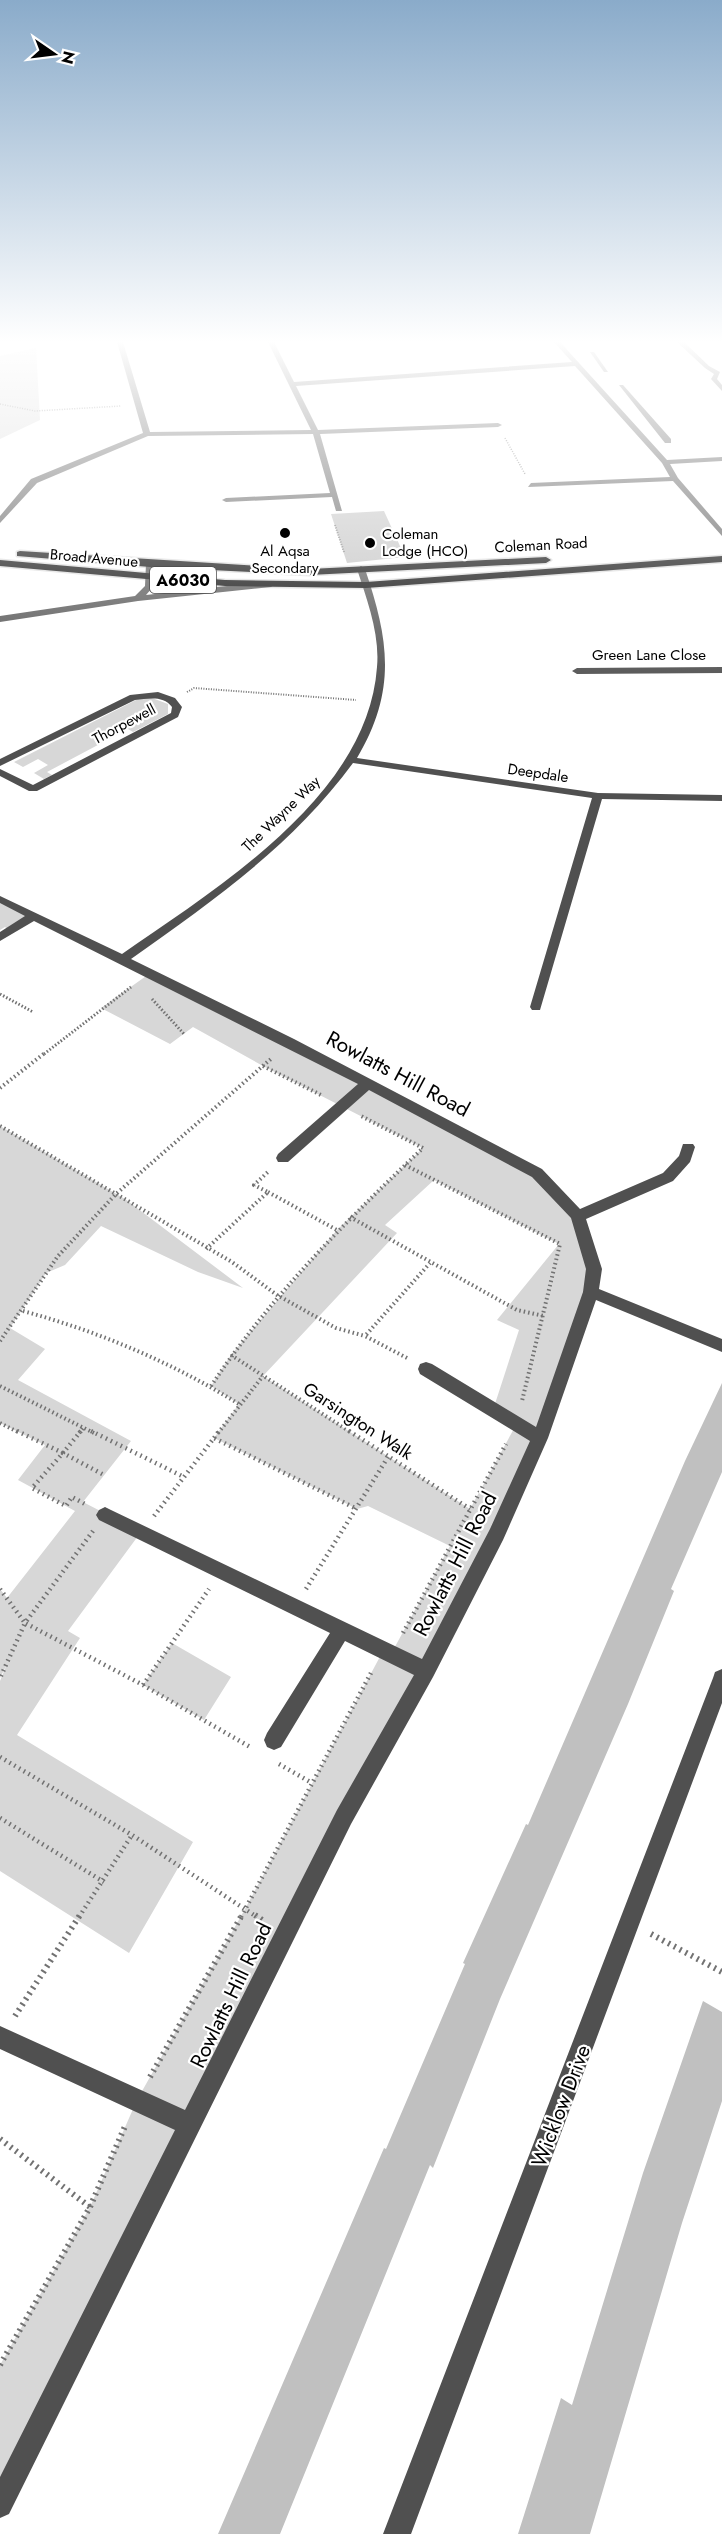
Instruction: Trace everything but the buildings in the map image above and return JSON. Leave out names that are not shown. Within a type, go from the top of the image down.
[{"type":"highway","name":"Broad Avenue","points":[[0,552],[150,564],[310,572],[356,570]]},
{"type":"highway","name":"Coleman Road","points":[[579,558],[722,558]]},
{"type":"highway","name":"Coleman Road","points":[[366,585],[722,558]]},
{"type":"highway","name":"Coleman Road","points":[[356,570],[556,559]]},
{"type":"highway","name":"Broad Avenue","points":[[0,563],[147,577],[277,584],[366,585]]},
{"type":"street","points":[[0,521],[34,481],[84,460]]},
{"type":"street","points":[[324,460],[339,509]]},
{"type":"street","points":[[698,460],[664,462],[675,479],[722,534]]},
{"type":"street","points":[[531,485],[675,479]]},
{"type":"street","points":[[226,500],[334,495]]},
{"type":"street","points":[[138,598],[149,587],[147,577],[150,564]]},
{"type":"street","name":"The Wayne Way","points":[[122,960],[241,872],[279,839],[321,799],[351,760],[367,730],[377,702],[382,668],[381,640],[366,585],[356,570]]},
{"type":"street","points":[[0,619],[138,598],[277,584]]},
{"type":"street","name":"Green Lane Close","points":[[577,670],[722,670]]},
{"type":"street","name":"Thorpewell","points":[[0,763],[133,697],[150,694],[172,700],[177,707],[175,715],[33,789],[0,772]]},
{"type":"street","name":"Deepdale","points":[[351,760],[598,796],[722,798]]},
{"type":"street","points":[[536,1007],[598,796]]},
{"type":"street","name":"Rowlatts Hill Road","points":[[0,899],[122,960],[143,978],[289,1042],[537,1173],[578,1216],[594,1269],[591,1292],[540,1438],[497,1534],[426,1671],[344,1817],[0,2505]]},
{"type":"street","points":[[0,938],[32,917]]},
{"type":"street","points":[[283,1158],[366,1084]]},
{"type":"street","points":[[578,1216],[668,1176],[685,1158],[688,1147]]},
{"type":"street","points":[[591,1292],[722,1346]]},
{"type":"street","points":[[426,1369],[540,1438]]},
{"type":"street","points":[[105,1515],[426,1671]]},
{"type":"street","points":[[268,1747],[342,1630]]},
{"type":"street","name":"Wicklow Drive","points":[[397,2534],[722,1678]]},
{"type":"street","points":[[6,2028],[137,2100],[191,2125]]},
{"type":"path","points":[[517,460],[531,485]]},
{"type":"path","points":[[339,509],[330,512],[356,570]]},
{"type":"path","points":[[172,700],[194,688],[377,702]]},
{"type":"path","points":[[0,1088],[143,978],[183,1034]]},
{"type":"path","points":[[0,994],[33,1012]]},
{"type":"path","points":[[0,1341],[58,1256],[116,1194],[289,1042]]},
{"type":"path","points":[[212,1386],[231,1355],[277,1295],[350,1216],[423,1148],[263,1066]]},
{"type":"path","points":[[0,1126],[206,1249],[232,1262],[277,1295],[336,1328],[365,1336],[426,1369]]},
{"type":"path","points":[[283,1158],[254,1185],[337,1230]]},
{"type":"path","points":[[0,2365],[90,2207],[137,2100],[245,1909],[312,1783],[516,1425],[560,1244],[405,1165]]},
{"type":"path","points":[[206,1249],[268,1192]]},
{"type":"path","points":[[350,1216],[517,1310],[544,1316]]},
{"type":"path","points":[[365,1336],[430,1263]]},
{"type":"path","points":[[22,1311],[94,1332],[212,1386],[239,1404]]},
{"type":"path","name":"Garsington Walk","points":[[231,1355],[470,1509]]},
{"type":"path","points":[[141,1532],[263,1376]]},
{"type":"path","points":[[0,1386],[184,1477]]},
{"type":"path","points":[[0,1423],[104,1475]]},
{"type":"path","points":[[0,1678],[25,1623],[105,1515],[72,1497],[66,1506],[32,1488],[84,1427]]},
{"type":"path","points":[[214,1438],[357,1509]]},
{"type":"path","points":[[294,1607],[388,1457]]},
{"type":"path","points":[[143,1685],[221,1571]]},
{"type":"path","points":[[0,1589],[25,1623],[268,1747]]},
{"type":"path","points":[[0,1757],[132,1835],[285,1935]]},
{"type":"path","points":[[273,1760],[312,1783]]},
{"type":"path","points":[[0,1818],[104,1881]]},
{"type":"path","points":[[6,2028],[32,1993],[79,1914],[104,1881],[132,1835]]},
{"type":"path","points":[[630,1923],[722,1972]]},
{"type":"path","points":[[0,2139],[90,2207]]},
{"type":"shaded area","points":[[152,698],[168,704],[168,714],[133,732],[128,729],[47,772],[52,775],[44,779],[34,773],[48,765],[38,759],[23,767],[14,762],[138,699]]},
{"type":"shaded area","points":[[0,899],[32,917],[10,931],[5,927],[0,930]]},
{"type":"shaded area","points":[[149,974],[537,1173],[578,1216],[594,1269],[540,1438],[0,2505],[0,2365],[90,2207],[137,2100],[245,1909],[383,1651],[391,1654],[450,1546],[368,1506],[357,1509],[214,1438],[239,1404],[211,1386],[231,1355],[337,1230],[423,1148],[263,1066],[193,1027],[170,1044],[101,1008]],"holes":[[[434,1180],[559,1244],[497,1320],[519,1330],[493,1410],[516,1425],[470,1509],[263,1376],[397,1233],[385,1225]]]},
{"type":"shaded area","points":[[0,1126],[125,1199],[243,1288],[198,1272],[101,1226],[65,1265],[46,1273],[10,1328],[45,1349],[18,1380],[131,1441],[83,1502],[141,1532],[68,1631],[80,1638],[17,1735],[193,1842],[129,1953],[0,1871],[0,1681],[7,1664],[0,1678],[0,1589],[7,1598],[75,1511],[18,1480],[45,1445],[0,1423]]},
{"type":"shaded area","points":[[172,1643],[231,1677],[204,1720],[143,1685]]},
{"type":"place","name":"Al Aqsa Secondary","points":[[285,533]]},
{"type":"place","name":"Coleman Lodge (HCO)","points":[[370,543]]}]
